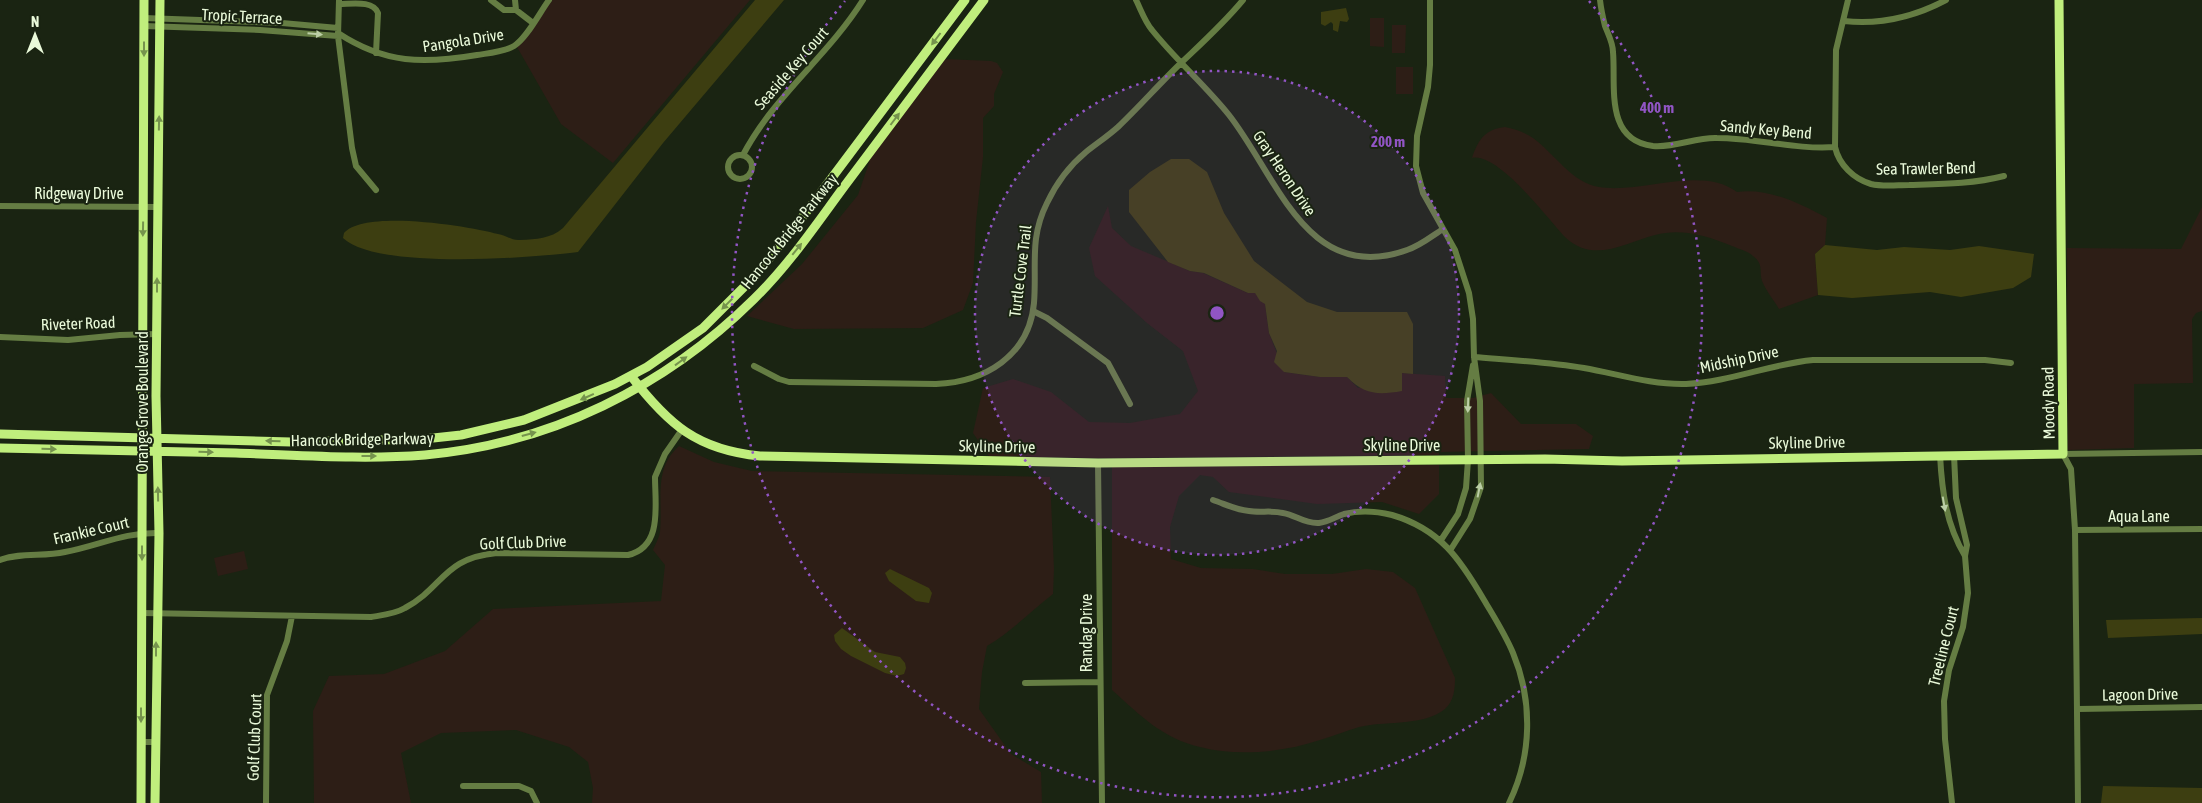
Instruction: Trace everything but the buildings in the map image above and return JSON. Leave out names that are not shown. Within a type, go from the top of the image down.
[{"type":"street","name":"Orange Grove Boulevard","points":[[141,803],[144,0]]},
{"type":"street","name":"Orange Grove Boulevard","points":[[155,803],[156,613],[159,533],[157,334],[160,0]]},
{"type":"street","points":[[492,0],[504,10],[516,10],[533,23]]},
{"type":"street","points":[[515,0],[516,10]]},
{"type":"street","name":"Pangola Drive","points":[[338,33],[358,46],[394,58],[418,62],[445,60],[494,52],[514,46],[549,0]]},
{"type":"street","name":"Seaside Key Court","points":[[742,155],[755,131],[832,44],[863,0]]},
{"type":"street","name":"Hancock Bridge Parkway","points":[[0,434],[290,442],[385,441],[461,435],[490,429],[544,414],[584,398],[631,376],[674,350],[703,328],[757,274],[809,208],[965,0]]},
{"type":"street","name":"Hancock Bridge Parkway","points":[[0,448],[396,456],[450,452],[496,444],[538,432],[587,414],[640,388],[662,374],[721,330],[770,282],[804,240],[984,0]]},
{"type":"street","name":"Gray Heron Drive","points":[[1136,0],[1151,29],[1239,128],[1298,220],[1313,236],[1328,247],[1348,254],[1369,258],[1409,250],[1443,229]]},
{"type":"street","name":"Turtle Cove Trail","points":[[754,366],[789,382],[936,384],[965,382],[992,370],[1006,358],[1024,335],[1033,311],[1033,260],[1036,234],[1043,210],[1056,187],[1080,158],[1117,128],[1224,22],[1243,0]]},
{"type":"street","points":[[1430,0],[1430,65],[1428,87],[1416,136],[1416,166],[1423,193],[1454,250],[1469,293],[1473,320],[1474,357],[1480,401],[1481,487],[1473,512],[1451,550]]},
{"type":"street","name":"Sandy Key Bend","points":[[1600,0],[1613,50],[1615,114],[1622,128],[1631,137],[1652,146],[1668,146],[1714,138],[1817,148],[1835,147]]},
{"type":"street","name":"Sea Trawler Bend","points":[[1848,0],[1836,50],[1835,147],[1839,158],[1848,170],[1860,179],[1872,184],[1964,184],[2004,176]]},
{"type":"street","points":[[1844,21],[1863,23],[1892,20],[1921,12],[1946,0]]},
{"type":"street","name":"Moody Road","points":[[2059,0],[2064,454],[2071,469],[2075,530],[2078,803]]},
{"type":"street","points":[[376,53],[378,13],[376,8],[371,4],[339,2],[338,33],[352,148],[356,166],[376,190]]},
{"type":"street","name":"Tropic Terrace","points":[[144,22],[338,33]]},
{"type":"street","name":"Ridgeway Drive","points":[[0,206],[158,207]]},
{"type":"street","points":[[1033,311],[1047,318],[1108,363],[1130,404]]},
{"type":"street","name":"Riveter Road","points":[[0,337],[68,340],[157,334]]},
{"type":"street","points":[[1441,540],[1458,514],[1466,488],[1468,460],[1467,401],[1474,357]]},
{"type":"street","name":"Midship Drive","points":[[1474,357],[1583,368],[1644,381],[1686,384],[1730,378],[1787,363],[1813,360],[1985,360],[2012,363]]},
{"type":"street","name":"Skyline Drive","points":[[631,376],[681,431],[723,450],[760,456],[1098,463],[1622,460],[2202,452]]},
{"type":"street","name":"Golf Club Drive","points":[[142,613],[371,617],[397,612],[418,600],[452,568],[479,555],[497,553],[628,555],[638,553],[647,546],[653,534],[657,468],[681,431]]},
{"type":"street","name":"Treeline Court","points":[[1940,455],[1947,515],[1955,539],[1965,556]]},
{"type":"street","name":"Treeline Court","points":[[1952,803],[1944,739],[1944,701],[1949,670],[1963,627],[1968,604],[1965,556],[1967,544],[1956,498],[1954,455]]},
{"type":"street","name":"Randag Drive","points":[[1098,463],[1102,803]]},
{"type":"street","points":[[1213,500],[1241,510],[1281,512],[1312,523],[1325,522],[1358,511],[1383,513],[1414,524],[1441,540],[1451,550],[1469,575],[1508,642],[1524,687],[1527,720],[1524,759],[1517,788],[1509,803]]},
{"type":"street","points":[[1461,507],[1473,512]]},
{"type":"street","name":"Aqua Lane","points":[[2075,530],[2202,529]]},
{"type":"street","name":"Frankie Court","points":[[0,560],[17,555],[67,552],[129,534],[159,533]]},
{"type":"street","name":"Golf Club Court","points":[[266,803],[267,695],[287,641],[292,616]]},
{"type":"street","points":[[1025,683],[1100,682]]},
{"type":"street","name":"Lagoon Drive","points":[[2078,709],[2202,707]]},
{"type":"street","points":[[141,742],[156,742]]},
{"type":"street","points":[[463,786],[519,786],[531,791],[537,803]]},
{"type":"shaded area","points":[[552,0],[750,0],[613,163],[561,124],[517,47]]},
{"type":"shaded area","points":[[755,0],[784,0],[663,143],[578,252],[492,259],[419,258],[387,255],[361,248],[343,238],[344,233],[355,226],[372,222],[394,221],[465,227],[517,240],[543,238],[558,232]]},
{"type":"shaded area","points":[[1346,8],[1349,19],[1347,22],[1340,21],[1338,32],[1333,30],[1331,22],[1325,26],[1321,24],[1321,12]]},
{"type":"shaded area","points":[[1370,18],[1384,18],[1384,47],[1370,46]]},
{"type":"shaded area","points":[[1392,25],[1406,25],[1405,53],[1392,53]]},
{"type":"shaded area","points":[[945,59],[991,61],[997,63],[1003,72],[994,94],[994,106],[983,118],[983,157],[976,222],[973,283],[963,310],[923,328],[794,329],[747,316],[802,264],[858,195],[871,157]]},
{"type":"shaded area","points":[[1396,67],[1413,67],[1413,94],[1396,94]]},
{"type":"shaded area","points":[[1505,127],[1533,138],[1580,180],[1599,187],[1633,187],[1689,180],[1706,181],[1722,184],[1737,192],[1761,192],[1784,198],[1827,218],[1825,245],[1815,254],[1818,295],[1779,309],[1764,286],[1757,259],[1746,251],[1704,236],[1675,232],[1665,233],[1621,246],[1598,250],[1576,245],[1565,237],[1522,188],[1495,165],[1483,159],[1472,158],[1483,136],[1492,130]]},
{"type":"shaded area","points":[[1171,159],[1189,159],[1207,172],[1224,213],[1254,261],[1307,302],[1337,312],[1407,312],[1413,324],[1413,374],[1402,373],[1402,391],[1372,392],[1360,387],[1347,377],[1320,377],[1284,372],[1274,362],[1277,351],[1269,333],[1265,304],[1260,301],[1255,293],[1248,293],[1204,273],[1190,271],[1168,262],[1129,212],[1129,190],[1150,172]]},
{"type":"shaded area","points":[[1108,206],[1112,228],[1131,246],[1190,271],[1203,273],[1248,293],[1255,293],[1265,304],[1269,333],[1284,372],[1320,377],[1347,377],[1358,388],[1402,373],[1445,376],[1446,398],[1473,398],[1491,393],[1521,424],[1576,424],[1593,436],[1589,449],[1439,452],[1439,455],[1098,458],[989,456],[973,433],[983,388],[1013,379],[1051,392],[1089,422],[1130,423],[1180,414],[1198,391],[1183,351],[1147,323],[1095,276],[1089,248]]},
{"type":"shaded area","points":[[2202,207],[2202,311],[2196,313],[2192,319],[2193,383],[2134,384],[2134,448],[2068,450],[2067,248],[2181,249]]},
{"type":"shaded area","points":[[1825,245],[1877,250],[1904,247],[1950,250],[1979,246],[2034,254],[2031,277],[2013,288],[1961,297],[1930,292],[1852,298],[1818,295],[1815,254]]},
{"type":"shaded area","points":[[679,446],[714,462],[752,471],[1050,477],[1054,569],[1053,594],[1013,628],[987,646],[982,672],[979,709],[1011,754],[1041,772],[1042,803],[592,803],[593,788],[588,762],[569,747],[516,730],[441,733],[401,753],[411,803],[314,803],[313,711],[329,676],[384,674],[445,651],[493,609],[661,601],[665,565],[653,550],[660,532],[662,475],[665,465]]},
{"type":"shaded area","points":[[1439,465],[1439,494],[1419,514],[1382,502],[1317,504],[1229,492],[1213,477],[1200,475],[1179,496],[1170,527],[1171,559],[1201,568],[1253,569],[1285,574],[1332,574],[1366,569],[1393,572],[1415,588],[1455,678],[1452,699],[1445,709],[1416,721],[1364,726],[1291,748],[1261,752],[1230,752],[1200,747],[1174,738],[1153,725],[1112,690],[1112,467]]},
{"type":"shaded area","points":[[244,551],[248,569],[218,576],[214,558]]},
{"type":"shaded area","points":[[890,569],[929,588],[932,593],[929,603],[916,601],[889,581],[885,573]]},
{"type":"shaded area","points":[[2202,618],[2202,634],[2108,638],[2106,620]]},
{"type":"shaded area","points":[[842,628],[875,652],[900,657],[905,663],[904,674],[897,676],[885,673],[841,649],[835,641],[834,635]]},
{"type":"shaded area","points":[[2103,786],[2202,788],[2202,803],[2101,803]]}]
